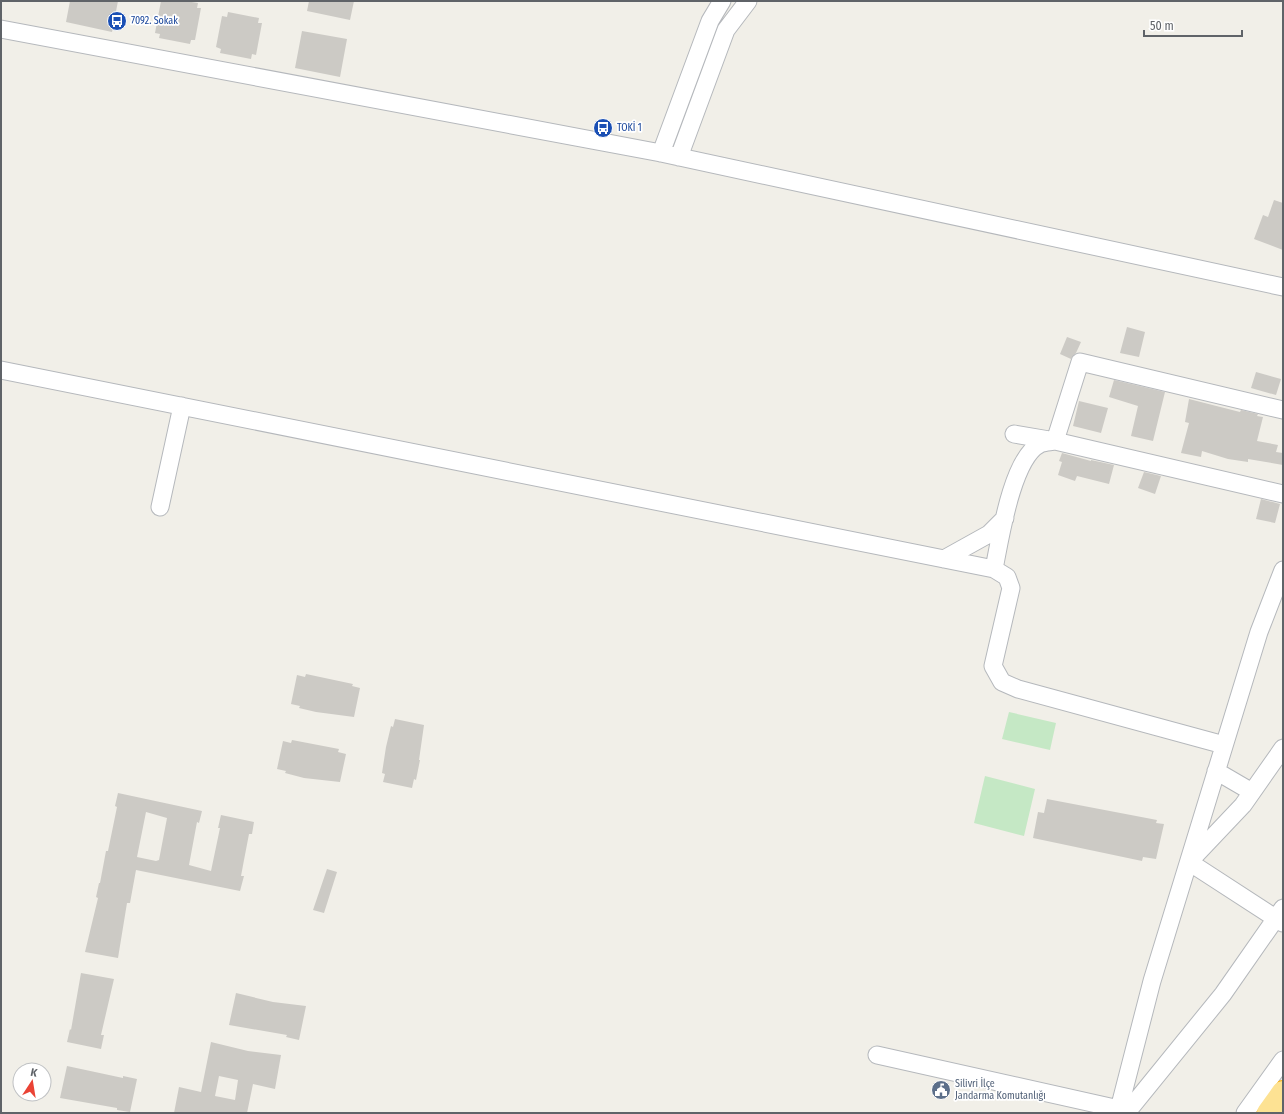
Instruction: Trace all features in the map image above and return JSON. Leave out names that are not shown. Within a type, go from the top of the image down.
[{"type":"highway","points":[[1268,1113],[1283,1092]]},
{"type":"street","points":[[661,153],[710,21],[722,1]]},
{"type":"street","points":[[679,157],[726,30],[748,1]]},
{"type":"street","points":[[1,29],[661,153],[1283,287]]},
{"type":"street","points":[[1055,441],[1080,362],[1283,410]]},
{"type":"street","points":[[1,370],[994,569],[1007,577],[1011,588],[993,666],[1002,682],[1018,689],[1224,744]]},
{"type":"street","points":[[160,507],[182,406]]},
{"type":"street","points":[[1014,434],[1055,441],[1283,494]]},
{"type":"street","points":[[994,569],[1009,500],[1022,464],[1032,450],[1040,443],[1055,441]]},
{"type":"street","points":[[944,559],[990,534],[1005,517]]},
{"type":"street","points":[[1124,1111],[1152,981],[1259,632],[1283,570]]},
{"type":"street","points":[[1188,862],[1244,805],[1283,748]]},
{"type":"street","points":[[1216,771],[1252,792]]},
{"type":"street","points":[[1124,1111],[1223,994],[1281,916],[1188,862]]},
{"type":"street","points":[[877,1055],[1124,1111]]},
{"type":"street","points":[[1245,1113],[1283,1060]]},
{"type":"green space","points":[[1009,712],[1056,723],[1050,750],[1002,739]]},
{"type":"green space","points":[[985,776],[1035,789],[1024,836],[974,823]]},
{"type":"building","points":[[70,1],[118,1],[112,32],[66,22]]},
{"type":"building","points":[[161,1],[185,1],[198,3],[197,8],[201,8],[195,40],[191,40],[190,44],[159,38],[160,34],[155,33]]},
{"type":"building","points":[[309,1],[354,1],[350,20],[307,11]]},
{"type":"building","points":[[228,12],[259,18],[258,23],[262,23],[256,55],[252,54],[251,59],[220,53],[221,49],[216,47],[222,16],[227,17]]},
{"type":"building","points":[[302,31],[347,39],[340,77],[295,68]]},
{"type":"building","points":[[1274,200],[1283,203],[1283,250],[1254,239],[1263,215],[1268,217]]},
{"type":"building","points":[[1127,327],[1145,332],[1139,357],[1120,353]]},
{"type":"building","points":[[1067,337],[1081,342],[1076,353],[1071,359],[1060,354]]},
{"type":"building","points":[[1256,372],[1281,379],[1276,395],[1251,388]]},
{"type":"building","points":[[1114,380],[1165,392],[1153,441],[1131,436],[1138,406],[1109,397]]},
{"type":"building","points":[[1189,399],[1240,412],[1241,410],[1258,414],[1257,416],[1263,417],[1257,441],[1278,445],[1276,452],[1283,453],[1283,465],[1248,459],[1248,462],[1228,459],[1202,451],[1201,457],[1181,453],[1189,423],[1185,422]]},
{"type":"building","points":[[1079,401],[1108,408],[1101,433],[1073,426]]},
{"type":"building","points":[[1062,453],[1091,461],[1114,465],[1109,484],[1077,476],[1075,481],[1058,475],[1062,462],[1059,461]]},
{"type":"building","points":[[1144,472],[1161,476],[1155,494],[1138,488]]},
{"type":"building","points":[[1261,499],[1280,504],[1275,523],[1256,519]]},
{"type":"building","points":[[306,674],[353,684],[352,686],[360,688],[354,717],[316,712],[299,708],[300,706],[291,704],[297,675],[305,677]]},
{"type":"building","points":[[395,719],[424,725],[420,760],[416,780],[414,779],[412,788],[383,782],[385,774],[382,773],[386,747],[391,726],[393,727]]},
{"type":"building","points":[[292,740],[339,749],[338,752],[346,754],[340,782],[304,778],[285,773],[286,771],[277,769],[283,741],[291,743]]},
{"type":"building","points":[[118,793],[202,811],[199,823],[197,822],[189,865],[211,871],[220,828],[218,828],[221,815],[254,822],[252,834],[249,834],[241,876],[244,876],[240,891],[136,870],[130,903],[127,903],[118,958],[85,952],[98,898],[96,897],[106,851],[108,851],[117,807],[115,806]],"holes":[[[146,812],[167,818],[159,860],[156,861],[137,857]]]},
{"type":"building","points":[[1047,799],[1157,820],[1156,823],[1164,824],[1156,859],[1143,857],[1142,861],[1033,838],[1038,812],[1044,813]]},
{"type":"building","points":[[327,869],[337,872],[324,913],[313,910]]},
{"type":"building","points":[[81,973],[114,979],[101,1035],[104,1035],[101,1049],[67,1042],[70,1029],[71,1030]]},
{"type":"building","points":[[236,993],[273,1002],[306,1006],[299,1040],[286,1037],[287,1035],[229,1025]]},
{"type":"building","points":[[211,1042],[248,1051],[281,1055],[275,1089],[253,1084],[247,1113],[174,1113],[179,1087],[201,1092]],"holes":[[[219,1076],[238,1080],[235,1100],[215,1096]]]},
{"type":"building","points":[[67,1066],[123,1078],[123,1076],[137,1079],[130,1112],[117,1110],[117,1108],[60,1098]]},
{"type":"place","name":"7092. Sokak","points":[[117,21]]},
{"type":"place","name":"TOKİ 1","points":[[603,128]]},
{"type":"place","name":"Silivri İlçe Jandarma Komutanlığı","points":[[941,1090]]}]
